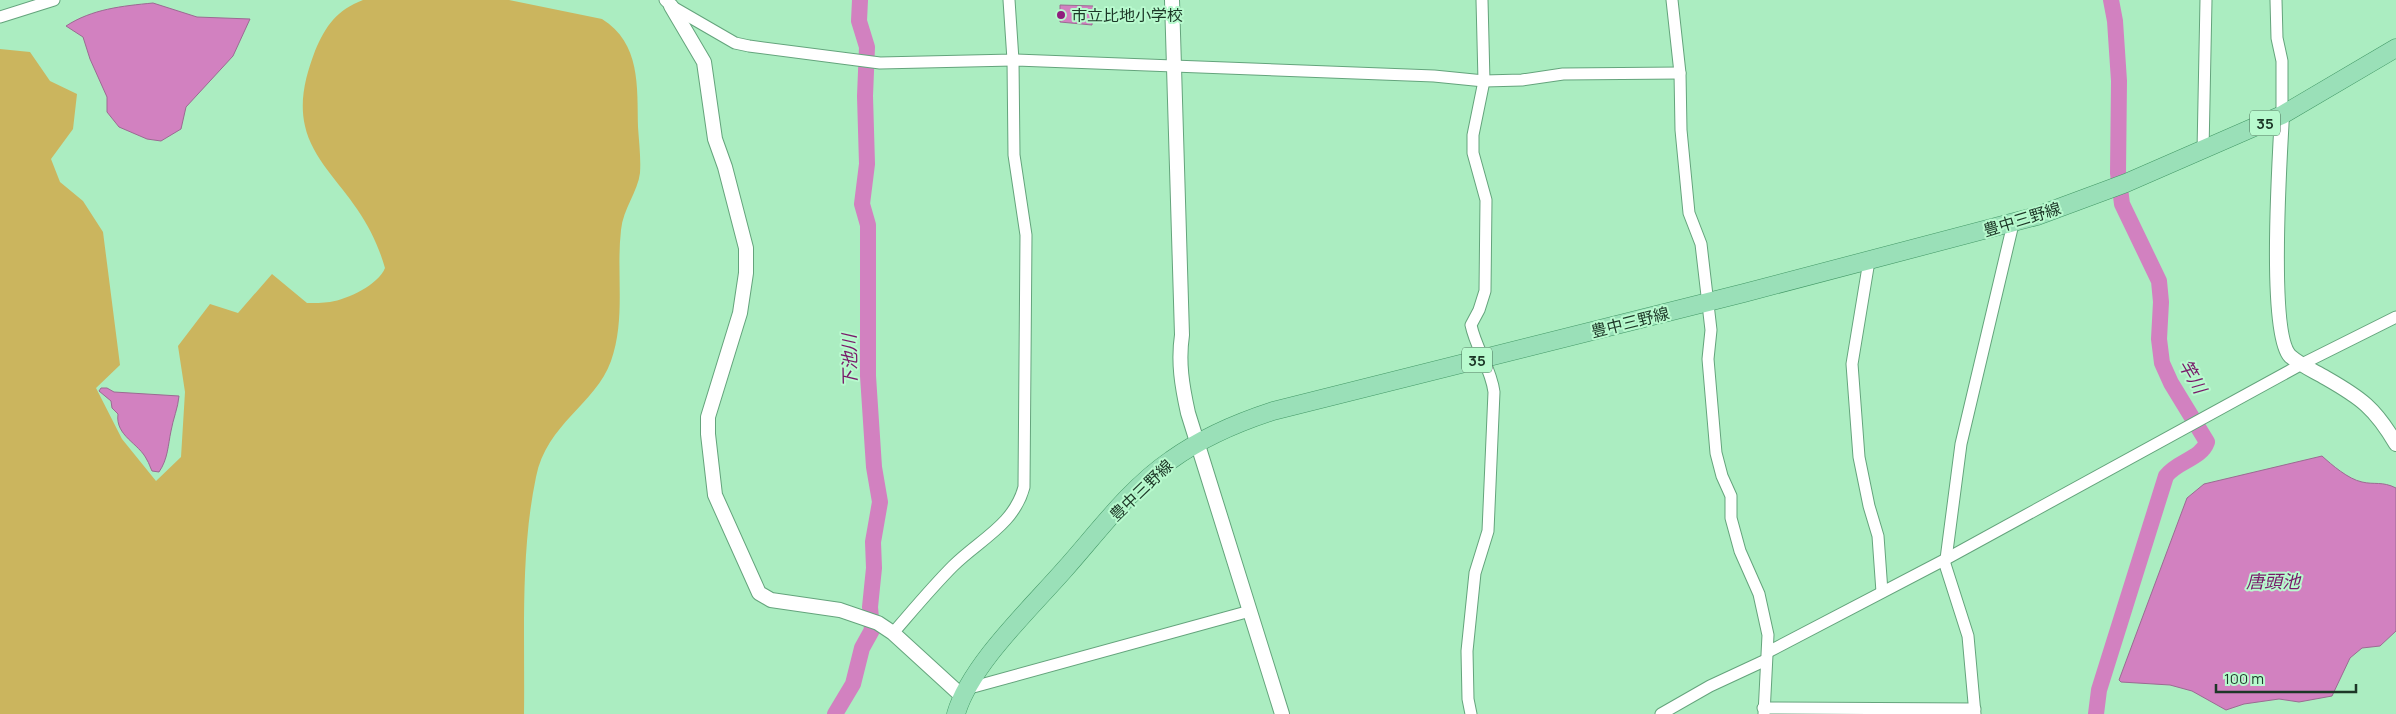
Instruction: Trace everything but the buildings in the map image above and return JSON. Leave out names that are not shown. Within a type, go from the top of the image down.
[{"type":"main road","name":"豊中三野線","points":[[956,714],[965,693],[999,645],[1134,492],[1170,460],[1197,442],[1246,420],[1273,411],[2013,224],[2119,185],[2203,151],[2282,115],[2396,48]]},
{"type":"street","points":[[0,17],[54,0]]},
{"type":"street","points":[[893,633],[954,566],[1014,512],[1024,487],[1026,235],[1014,155],[1014,60],[1009,0]]},
{"type":"street","points":[[1172,0],[1182,335],[1180,375],[1188,413],[1282,714]]},
{"type":"street","points":[[1471,714],[1468,699],[1467,651],[1475,573],[1488,531],[1494,392],[1492,378],[1482,359],[1471,325],[1479,310],[1485,290],[1486,200],[1473,153],[1473,135],[1484,81],[1482,0]]},
{"type":"street","points":[[1672,0],[1680,73],[1681,130],[1689,213],[1701,244],[1711,330],[1708,359],[1716,453],[1722,476],[1731,496],[1731,518],[1740,551],[1759,594],[1768,635],[1763,711],[1975,711],[1968,636],[1945,560],[1961,444],[2013,224]]},
{"type":"street","points":[[2203,151],[2206,0]]},
{"type":"street","points":[[2276,0],[2277,38],[2282,61],[2282,115],[2277,207],[2277,273],[2283,340],[2286,351],[2302,364],[2354,394],[2370,407],[2383,422],[2396,444]]},
{"type":"street","points":[[668,3],[735,42],[749,46],[880,63],[1014,60],[1434,76],[1484,81],[1522,80],[1563,74],[1680,73]]},
{"type":"street","points":[[668,3],[704,62],[715,139],[725,167],[746,248],[746,273],[740,313],[708,417],[715,495],[759,593],[771,600],[840,610],[878,623],[893,633],[965,693],[1250,611]]},
{"type":"street","points":[[1869,261],[1852,364],[1852,383],[1859,457],[1869,506],[1878,536],[1882,592]]},
{"type":"street","points":[[1661,714],[2302,364],[2396,317]]},
{"type":"shaded area","points":[[363,0],[509,0],[602,19],[615,29],[624,40],[634,67],[640,173],[622,222],[616,345],[604,376],[550,442],[536,477],[525,565],[524,714],[0,714],[0,49],[30,52],[50,81],[77,94],[73,129],[51,159],[60,182],[83,201],[103,232],[120,365],[96,388],[122,439],[156,481],[181,457],[185,392],[178,346],[210,304],[238,313],[272,274],[307,303],[330,302],[345,298],[362,290],[376,280],[385,268],[377,245],[366,223],[314,149],[303,116],[306,78],[319,42],[328,26],[339,14]]},
{"type":"water","points":[[153,3],[197,17],[250,19],[233,56],[186,107],[181,129],[161,141],[147,139],[119,127],[107,112],[107,97],[90,59],[83,37],[66,26],[97,12]]},
{"type":"water","points":[[1060,5],[1093,6],[1092,25],[1060,22]]},
{"type":"water","points":[[101,388],[107,388],[114,392],[179,396],[166,457],[159,472],[152,471],[143,454],[124,434],[118,422],[118,414],[112,408],[111,401],[99,391]]},
{"type":"water","name":"唐頭池","points":[[2322,456],[2351,478],[2396,488],[2396,631],[2380,646],[2362,648],[2350,658],[2332,696],[2299,702],[2279,699],[2244,704],[2226,710],[2192,691],[2170,685],[2121,682],[2119,680],[2187,498],[2204,484]]},
{"type":"waterway","name":"下池川","points":[[835,714],[853,684],[862,648],[872,630],[870,607],[874,568],[873,542],[880,502],[874,467],[868,376],[868,225],[862,204],[867,164],[865,96],[867,47],[859,21],[860,0]]},
{"type":"waterway","name":"竿川","points":[[2096,714],[2099,690],[2166,476],[2176,467],[2200,452],[2207,442],[2171,383],[2162,363],[2159,339],[2161,302],[2159,281],[2122,204],[2118,173],[2119,81],[2115,21],[2111,0]]},
{"type":"place","name":"市立比地小学校","points":[[1061,15]]}]
